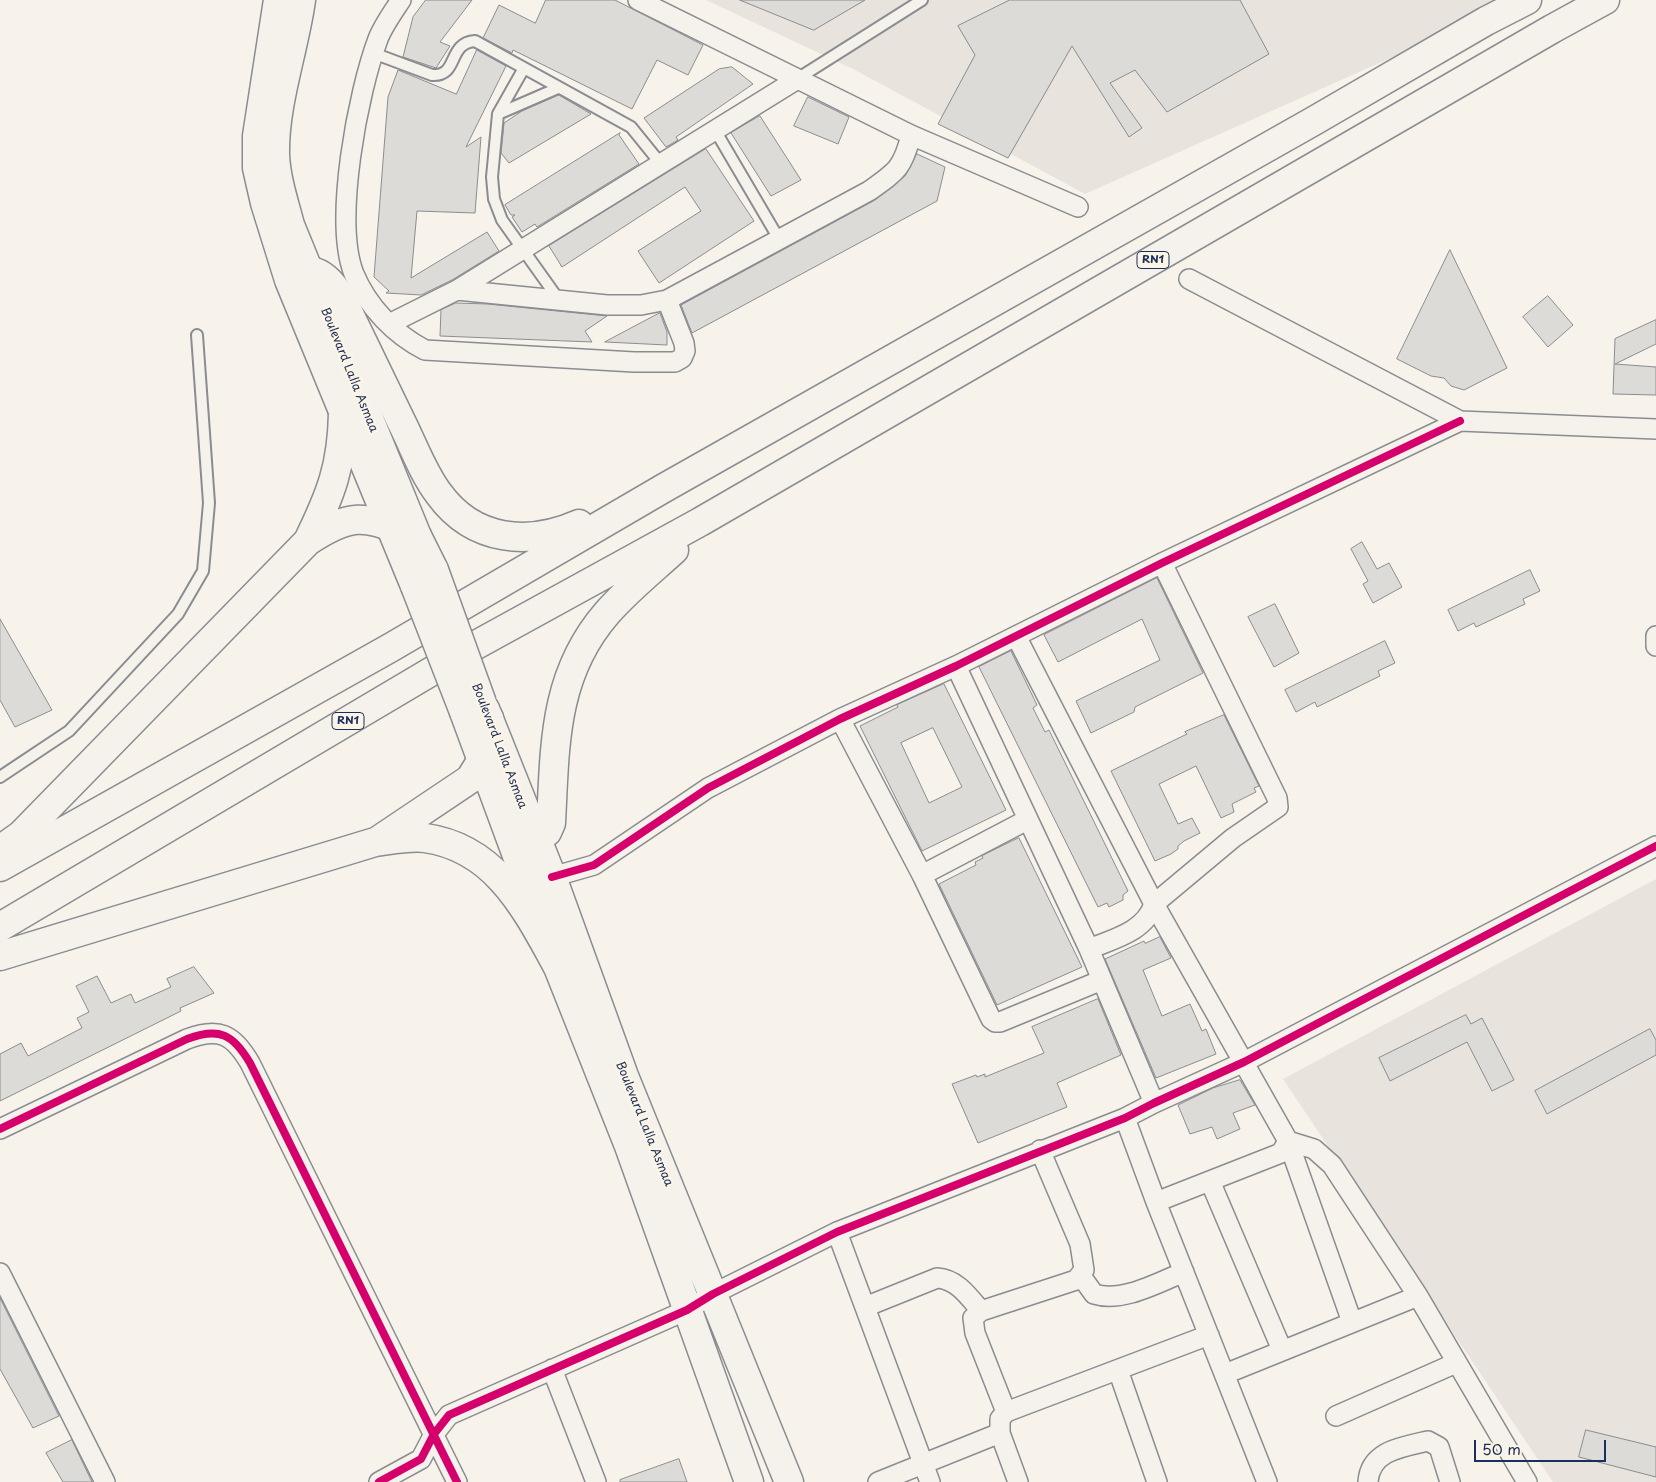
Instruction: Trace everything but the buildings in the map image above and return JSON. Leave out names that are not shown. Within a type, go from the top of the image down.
[{"type":"main road","points":[[0,867],[390,648],[664,488],[1486,21],[1527,0]]},
{"type":"main road","name":"RN1","points":[[0,927],[476,646],[700,522],[1552,29],[1606,0]]},
{"type":"main road","name":"Boulevard Lalla Asmaa","points":[[297,4],[278,123],[275,154],[278,183],[290,225],[417,536],[424,578]]},
{"type":"main road","name":"Boulevard Lalla Asmaa","points":[[297,4],[260,104],[256,136],[257,168],[265,202],[290,280],[390,526],[424,578],[478,711],[525,845],[558,967],[630,1146],[750,1482]]},
{"type":"main road","points":[[309,271],[321,274],[328,280],[348,311],[419,460],[439,495],[461,516],[482,530],[497,535],[544,536],[664,488]]},
{"type":"main road","points":[[308,541],[331,493],[337,474],[342,439],[343,413]]},
{"type":"main road","points":[[0,850],[28,828],[308,541],[328,528],[357,519],[368,519],[417,536]]},
{"type":"main road","points":[[525,845],[547,832],[551,823],[556,738],[560,710],[568,679],[578,653],[607,612],[700,522]]},
{"type":"main road","name":"Boulevard Lalla Asmaa","points":[[478,711],[483,758],[525,845],[552,878],[624,1076],[789,1482]]},
{"type":"main road","points":[[375,842],[464,785],[476,772],[483,758]]},
{"type":"main road","points":[[0,956],[375,842],[424,837],[460,849],[478,859],[508,884],[530,916],[558,967]]},
{"type":"street","points":[[401,0],[378,37],[363,86],[355,127],[348,181],[348,251],[354,273],[364,292],[389,324],[407,341],[425,350],[443,353],[675,362],[682,358],[686,351],[667,300]]},
{"type":"street","points":[[638,0],[796,80],[911,135],[1078,207]]},
{"type":"street","points":[[389,324],[457,290],[796,80]]},
{"type":"street","points":[[457,290],[558,300],[641,305],[667,300],[869,191],[890,176],[905,158],[911,135]]},
{"type":"street","points":[[1189,279],[1460,421],[1656,430]]},
{"type":"street","points":[[552,878],[594,865],[708,788],[840,719],[956,666],[1162,563],[1460,421]]},
{"type":"street","points":[[1089,949],[1143,924],[1150,915],[1154,904],[1233,838],[1278,807],[1278,803],[1230,698],[1162,563]]},
{"type":"street","points":[[1016,636],[1154,904],[1288,1141],[1352,1322]]},
{"type":"street","points":[[1656,636],[1656,646]]},
{"type":"street","points":[[956,666],[1026,820],[1089,949],[1154,1103]]},
{"type":"street","points":[[840,719],[922,875],[989,1015],[995,1022],[1102,980]]},
{"type":"street","points":[[922,875],[1026,820]]},
{"type":"street","points":[[379,1482],[421,1459],[434,1434],[450,1415],[552,1368],[687,1310],[713,1294],[837,1232],[1040,1150],[1125,1118],[1244,1062],[1656,846]]},
{"type":"street","points":[[0,1129],[194,1036],[215,1032],[234,1041],[250,1063],[457,1482]]},
{"type":"street","points":[[1125,1118],[1156,1202],[1267,1482]]},
{"type":"street","points":[[1156,1202],[1281,1153],[1288,1141]]},
{"type":"street","points":[[1288,1141],[1314,1149],[1332,1166],[1418,1296],[1527,1482]]},
{"type":"street","points":[[1006,1412],[972,1325],[973,1318],[981,1311],[1076,1280],[1084,1270],[1080,1244],[1040,1150]]},
{"type":"street","points":[[1210,1181],[1282,1350]]},
{"type":"street","points":[[837,1232],[930,1482]]},
{"type":"street","points":[[1081,1276],[1094,1294],[1111,1297],[1143,1289],[1184,1272]]},
{"type":"street","points":[[0,1273],[105,1482]]},
{"type":"street","points":[[865,1307],[937,1278],[957,1285],[981,1311]]},
{"type":"street","points":[[1225,1374],[1418,1296]]},
{"type":"street","points":[[1018,1482],[1000,1433],[1000,1420],[1006,1412],[1209,1336]]},
{"type":"street","points":[[1336,1416],[1456,1363]]},
{"type":"street","points":[[552,1368],[596,1482]]},
{"type":"street","points":[[1118,1370],[1157,1482]]},
{"type":"street","points":[[878,1482],[1000,1433]]},
{"type":"street","points":[[1368,1482],[1369,1469],[1378,1457],[1428,1441],[1439,1447],[1450,1482]]},
{"type":"lane","points":[[796,80],[922,0]]},
{"type":"lane","points":[[374,53],[439,76],[446,73],[460,46],[466,41],[475,41],[631,127],[661,164]]},
{"type":"lane","points":[[524,68],[498,114],[492,177],[494,199],[502,220],[558,300]]},
{"type":"lane","points":[[498,114],[558,88]]},
{"type":"lane","points":[[715,130],[779,239]]},
{"type":"lane","points":[[0,777],[69,731],[178,614],[203,571],[209,504],[197,335]]},
{"type":"shaded area","points":[[706,0],[1521,0],[1085,194],[855,70]]},
{"type":"shaded area","points":[[1656,879],[1656,1482],[1553,1482],[1283,1079]]},
{"type":"cycle path","points":[[552,877],[594,865],[708,788],[840,719],[956,666],[1162,563],[1460,421]]},
{"type":"cycle path","points":[[379,1482],[421,1459],[434,1434],[449,1415],[687,1310],[713,1294],[837,1232],[1125,1118],[1244,1062],[1656,846]]},
{"type":"cycle path","points":[[0,1129],[187,1039],[208,1034],[217,1034],[231,1039],[244,1053],[250,1063],[457,1482]]}]
